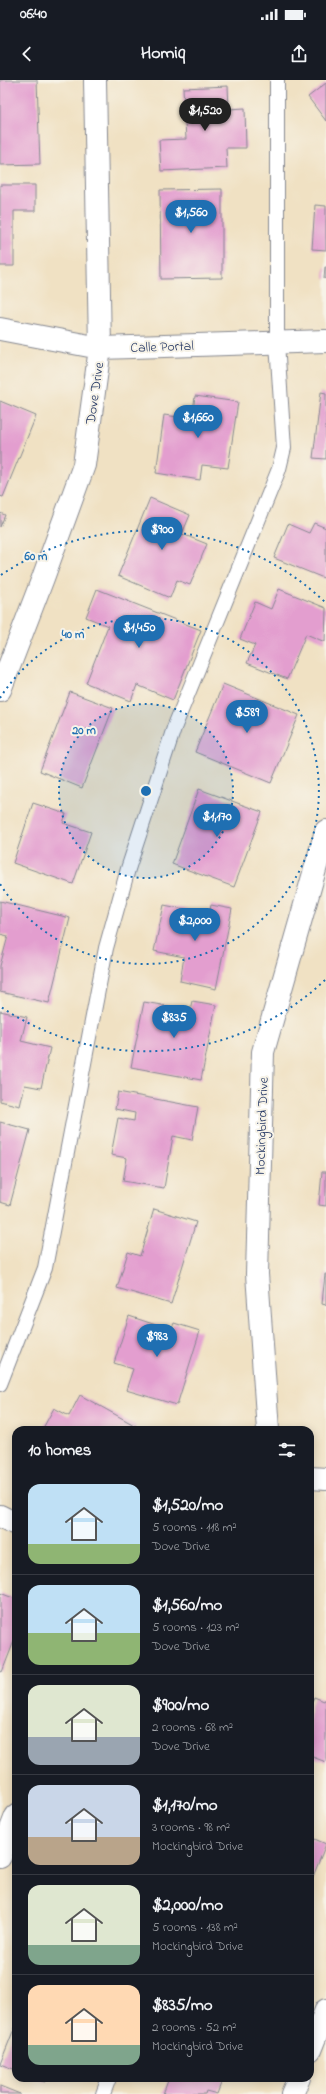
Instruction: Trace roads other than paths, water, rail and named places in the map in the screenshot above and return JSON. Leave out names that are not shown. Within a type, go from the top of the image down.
[{"type":"street","name":"Dove Drive","points":[[0,690],[84,465],[100,348],[95,80]]},
{"type":"street","name":"Calle Portal","points":[[0,329],[100,348],[326,341]]},
{"type":"street","name":"Mockingbird Drive","points":[[268,1426],[257,1274],[263,1052],[315,864],[326,831]]},
{"type":"street","points":[[314,1478],[326,1479]]},
{"type":"street","points":[[0,1516],[12,1522]]},
{"type":"street","points":[[0,1857],[12,1826]]},
{"type":"street","points":[[314,2040],[326,2010]]},
{"type":"street","points":[[292,2094],[296,2082]]},
{"type":"lane","points":[[0,1384],[45,1268],[106,948],[128,870],[174,728],[279,469],[284,448],[277,343],[276,80]]},
{"type":"lane","points":[[103,2094],[108,2082]]}]
